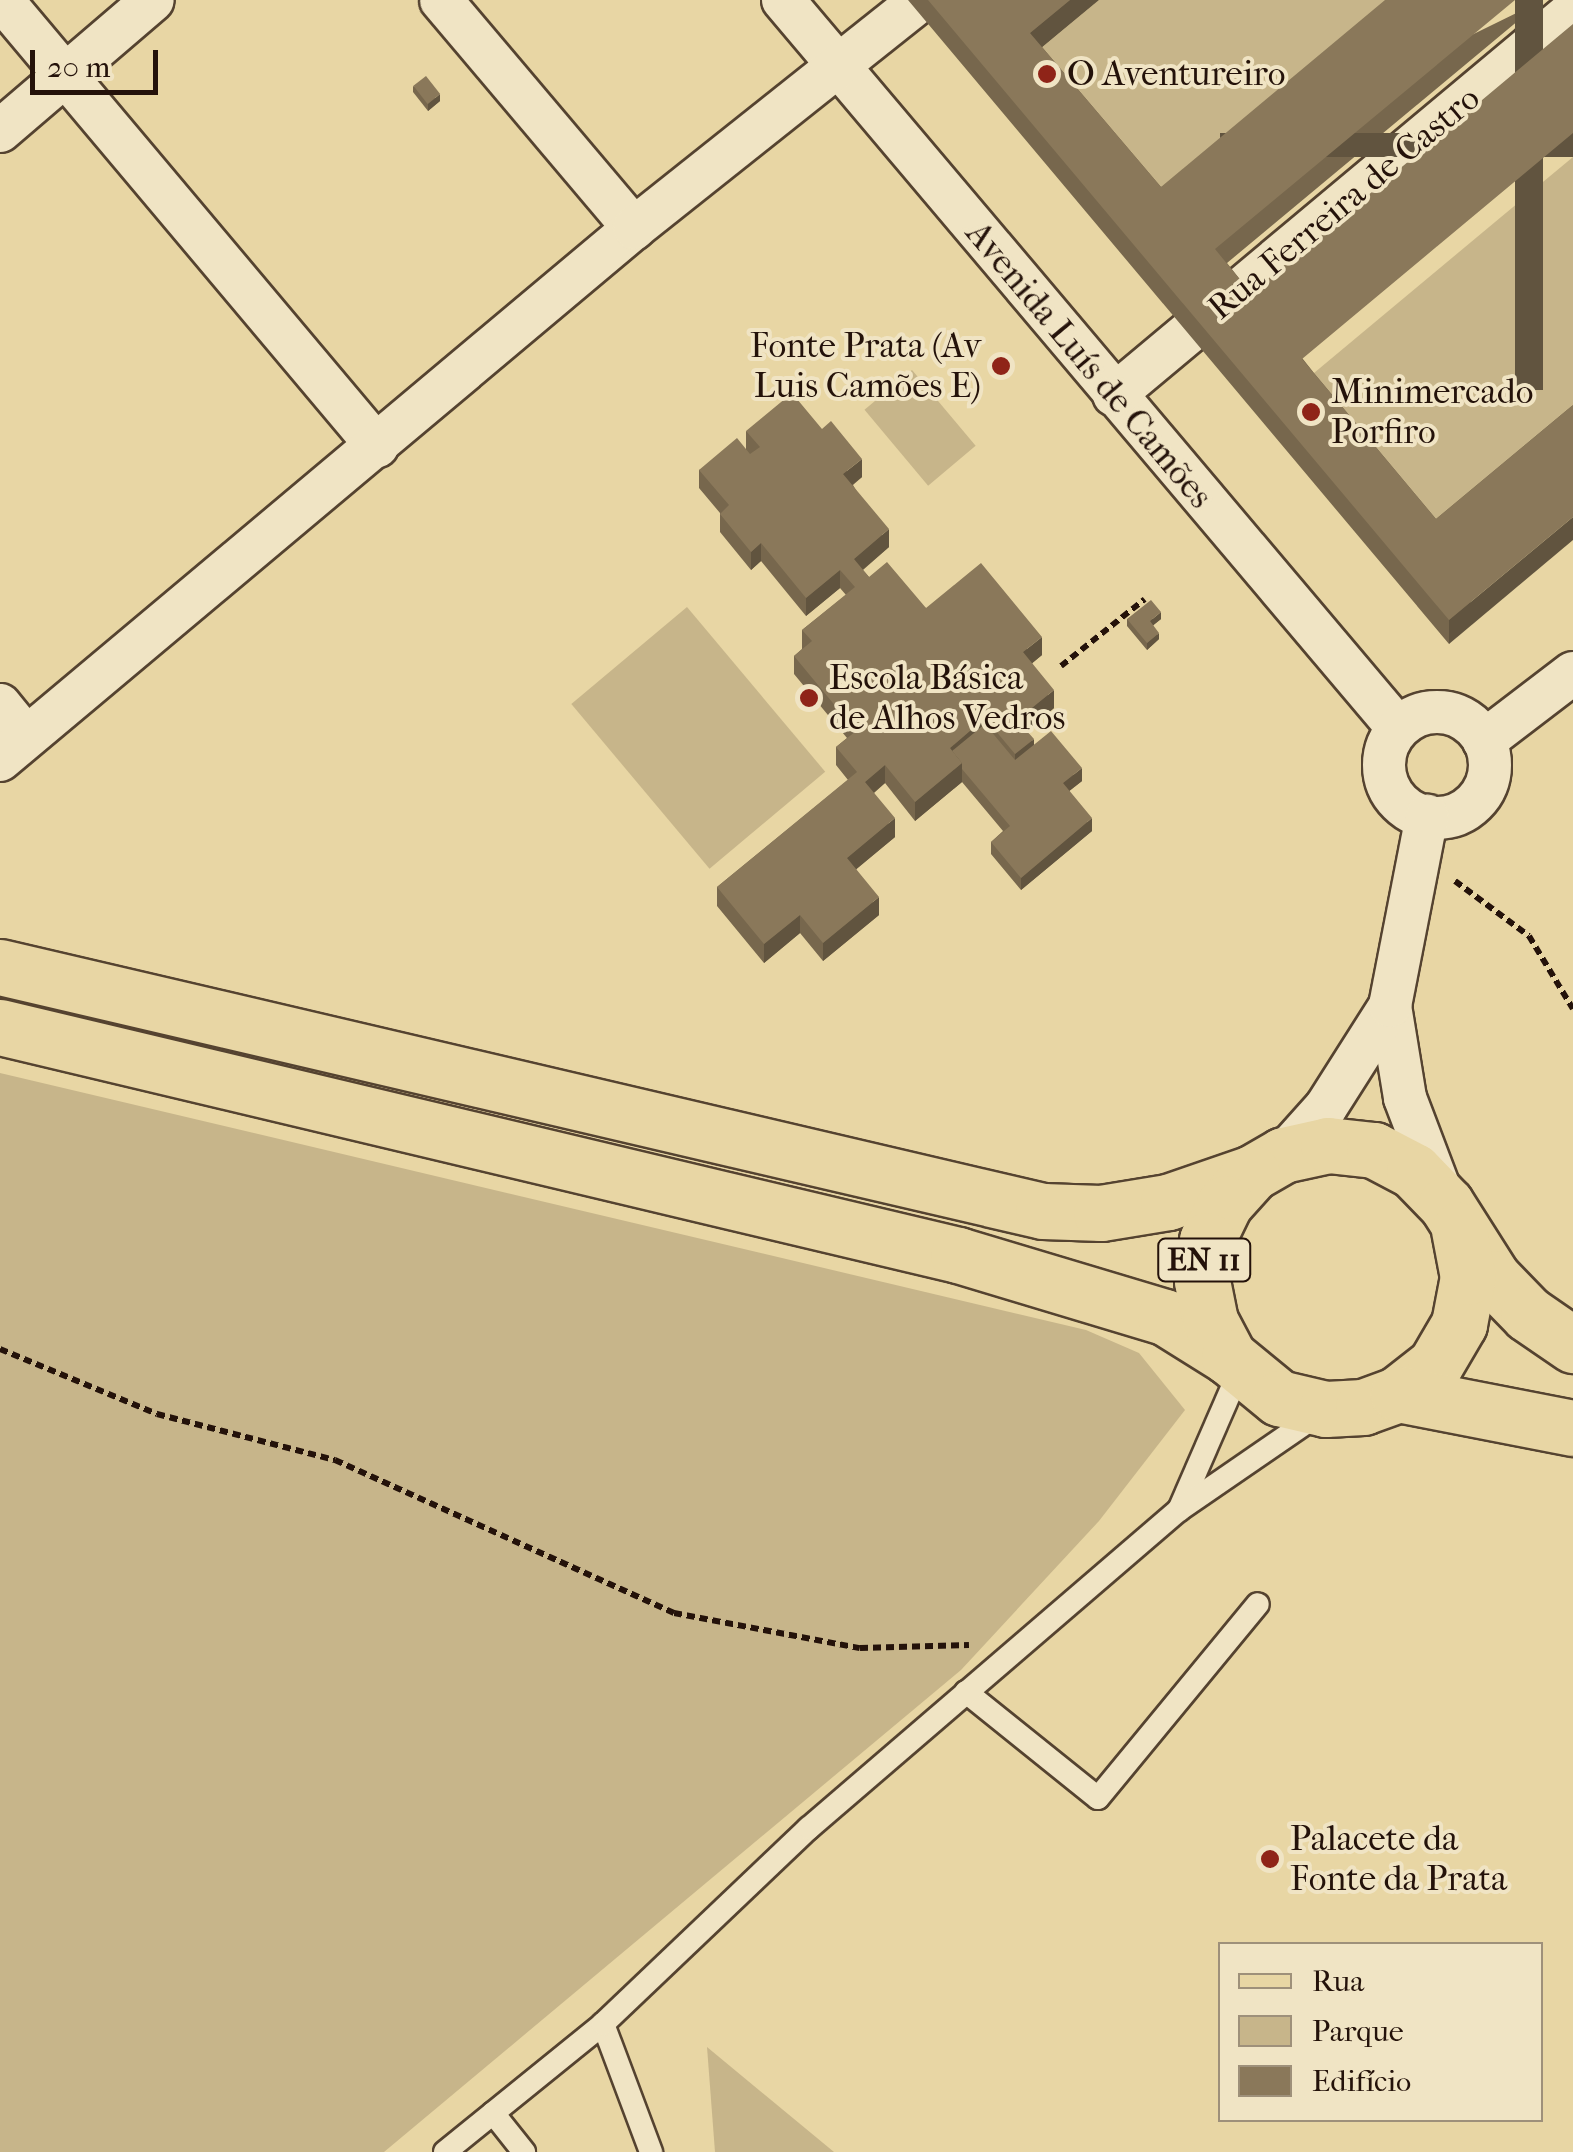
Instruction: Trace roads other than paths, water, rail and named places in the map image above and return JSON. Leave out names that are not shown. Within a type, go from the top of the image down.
[{"type":"main road","points":[[0,967],[1043,1212],[1100,1213],[1168,1202],[1328,1145],[1374,1150],[1414,1171],[1528,1314],[1573,1345]]},
{"type":"main road","points":[[0,1027],[958,1255],[1164,1317],[1279,1398],[1326,1409],[1363,1407],[1398,1394],[1435,1365],[1460,1324],[1468,1277],[1453,1217]]},
{"type":"main road","name":"EN 11","points":[[1234,1363],[1210,1320],[1202,1281],[1219,1215],[1268,1164]]},
{"type":"main road","points":[[1398,1394],[1573,1428]]},
{"type":"street","points":[[2,0],[377,446]]},
{"type":"street","points":[[0,130],[154,0]]},
{"type":"street","points":[[441,0],[634,228]]},
{"type":"street","name":"Avenida Luís de Camões","points":[[783,0],[1398,728]]},
{"type":"street","points":[[9,734],[377,446],[634,228],[921,0]]},
{"type":"street","name":"Rua Ferreira de Castro","points":[[1114,394],[1573,11]]},
{"type":"street","points":[[1484,741],[1573,673]]},
{"type":"street","points":[[1427,713],[1445,713],[1474,727],[1484,741],[1490,757],[1484,790],[1460,812],[1427,816],[1399,802],[1384,773],[1398,728],[1427,713]]},
{"type":"street","points":[[1427,816],[1390,1006],[1405,1098],[1453,1217]]},
{"type":"street","points":[[1268,1164],[1326,1107],[1390,1006]]},
{"type":"lane","points":[[1178,1510],[1234,1363]]},
{"type":"lane","points":[[446,2152],[603,2024],[809,1828],[1178,1510],[1326,1409]]},
{"type":"lane","points":[[966,1692],[1098,1798],[1258,1604]]},
{"type":"lane","points":[[603,2024],[651,2152]]},
{"type":"lane","points":[[493,2113],[524,2152]]},
{"type":"place","name":"O Aventureiro","points":[[1047,74]]},
{"type":"place","name":"Fonte Prata (Av Luis Camões E)","points":[[1001,366]]},
{"type":"place","name":"Minimercado Porfiro","points":[[1311,412]]},
{"type":"place","name":"Escola Básica de Alhos Vedros","points":[[809,698]]},
{"type":"place","name":"Palacete da Fonte da Prata","points":[[1270,1859]]}]
